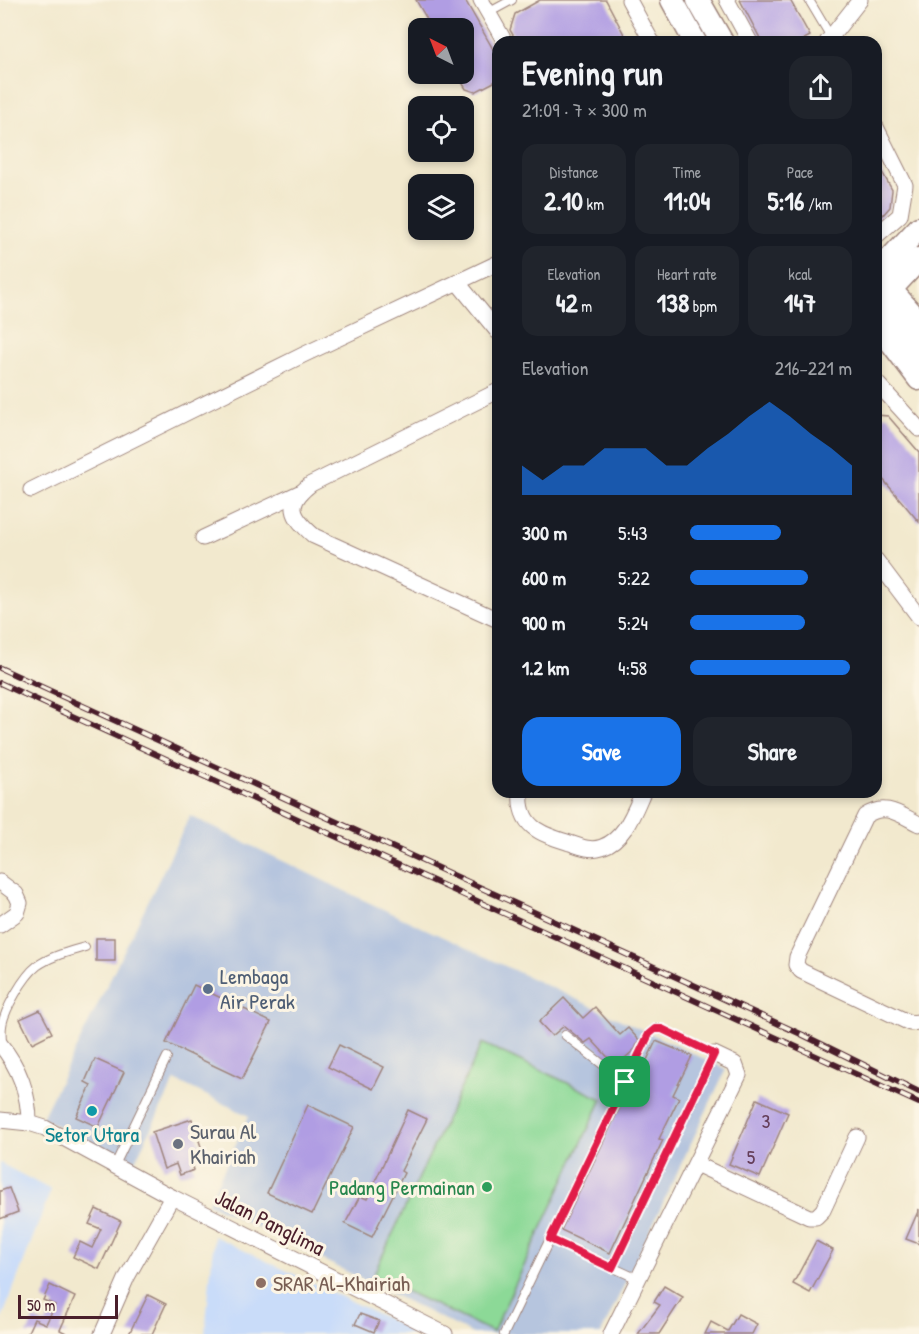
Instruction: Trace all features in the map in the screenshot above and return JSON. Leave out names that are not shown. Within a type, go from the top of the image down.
[{"type":"main road","points":[[672,0],[692,36]]},
{"type":"main road","points":[[698,0],[719,36]]},
{"type":"main road","points":[[882,277],[919,228]]},
{"type":"main road","points":[[882,280],[918,263]]},
{"type":"main road","points":[[882,284],[919,322]]},
{"type":"main road","points":[[882,304],[919,352]]},
{"type":"main road","points":[[882,330],[919,379]]},
{"type":"street","points":[[629,0],[649,36]]},
{"type":"street","points":[[727,0],[747,36]]},
{"type":"street","points":[[834,36],[860,0]]},
{"type":"street","points":[[484,6],[502,36]]},
{"type":"street","points":[[882,139],[905,185],[900,215],[882,231]]},
{"type":"street","points":[[31,490],[303,355],[492,265]]},
{"type":"street","points":[[458,283],[492,325]]},
{"type":"street","points":[[882,393],[919,429]]},
{"type":"street","points":[[203,538],[299,493],[311,484],[492,394]]},
{"type":"street","points":[[299,493],[293,505],[296,516],[314,536],[492,617]]},
{"type":"street","points":[[882,568],[919,617]]},
{"type":"street","points":[[520,798],[520,807],[526,821],[540,833],[588,849],[603,847],[619,836],[629,824],[640,798]]},
{"type":"street","points":[[919,824],[887,809],[874,810],[865,816],[797,957],[796,965],[801,971],[910,1023],[919,1022]]},
{"type":"street","points":[[0,882],[16,894],[20,903],[17,913],[0,925]]},
{"type":"street","points":[[1,1045],[20,1076],[26,1091],[29,1123]]},
{"type":"street","points":[[611,1334],[739,1075],[735,1064],[714,1054]]},
{"type":"street","name":"Jalan Panglima","points":[[0,1120],[29,1123],[45,1128],[172,1197],[445,1334]]},
{"type":"street","points":[[696,1164],[809,1217],[816,1217],[822,1210],[857,1137]]},
{"type":"street","points":[[102,1334],[127,1277],[172,1197]]},
{"type":"lane","points":[[484,6],[512,0]]},
{"type":"lane","points":[[808,0],[829,36]]},
{"type":"lane","points":[[1,1045],[5,1014],[25,980],[37,966],[58,955],[85,947]]},
{"type":"lane","points":[[504,1334],[649,1034],[655,1029],[662,1029],[714,1054],[612,1268]]},
{"type":"lane","points":[[565,1035],[625,1082]]},
{"type":"lane","points":[[114,1167],[167,1057]]},
{"type":"lane","points":[[550,1239],[638,1279]]},
{"type":"shaded area","points":[[190,816],[357,897],[726,1069],[601,1334],[473,1334],[208,1203],[249,1116],[175,1080],[134,1163],[42,1118]]},
{"type":"shaded area","points":[[0,1163],[51,1190],[0,1324]]},
{"type":"shaded area","name":"SRAR Al-Khairiah","points":[[214,1236],[419,1334],[205,1334]]},
{"type":"green space","name":"Padang Permainan","points":[[482,1043],[602,1099],[493,1332],[373,1276]]},
{"type":"building","points":[[416,0],[465,0],[492,47],[492,83],[475,92],[466,89],[463,84],[474,84],[474,18],[426,18]]},
{"type":"building","points":[[540,0],[606,0],[625,36],[514,36],[510,30],[515,14]]},
{"type":"building","points":[[740,0],[790,0],[810,36],[759,36]]},
{"type":"building","points":[[882,172],[892,190],[890,207],[882,216]]},
{"type":"building","points":[[882,416],[888,416],[919,452],[919,522],[882,478]]},
{"type":"building","points":[[96,938],[115,938],[115,961],[96,961]]},
{"type":"building","points":[[194,985],[271,1022],[242,1079],[166,1043]]},
{"type":"building","points":[[564,998],[583,1018],[595,1007],[620,1035],[628,1028],[639,1040],[635,1049],[616,1066],[591,1039],[585,1043],[564,1026],[552,1036],[539,1022]]},
{"type":"building","points":[[40,1010],[52,1033],[32,1043],[20,1019]]},
{"type":"building","points":[[656,1041],[692,1056],[673,1095],[679,1098],[659,1139],[663,1140],[610,1253],[561,1230],[634,1078],[638,1079]]},
{"type":"building","points":[[339,1045],[384,1067],[373,1089],[328,1067]]},
{"type":"building","points":[[95,1059],[124,1072],[98,1127],[76,1117],[91,1085],[85,1082]]},
{"type":"building","points":[[757,1099],[788,1113],[760,1177],[729,1164]]},
{"type":"building","points":[[308,1105],[354,1127],[312,1214],[267,1193]]},
{"type":"building","points":[[408,1110],[427,1119],[401,1171],[404,1173],[372,1237],[345,1224],[360,1196],[367,1199]]},
{"type":"building","name":"Surau Al Khairiah","points":[[192,1119],[204,1156],[191,1160],[194,1170],[180,1175],[176,1164],[164,1169],[152,1132]]},
{"type":"building","points":[[9,1188],[18,1212],[0,1219],[0,1191]]},
{"type":"building","points":[[96,1209],[121,1221],[99,1269],[73,1257],[80,1242],[92,1248],[101,1229],[89,1224]]},
{"type":"building","points":[[919,1209],[919,1244],[906,1239]]},
{"type":"building","points":[[816,1241],[833,1250],[810,1293],[793,1284]]},
{"type":"building","points":[[50,1285],[75,1297],[60,1330],[68,1334],[27,1334],[34,1319],[46,1324],[55,1305],[43,1300]]},
{"type":"building","points":[[664,1286],[683,1297],[659,1334],[638,1334],[660,1305],[654,1302]]},
{"type":"building","points":[[148,1295],[166,1304],[152,1334],[129,1334]]},
{"type":"building","points":[[360,1314],[379,1321],[374,1332],[355,1324]]},
{"type":"building","points":[[738,1314],[757,1324],[752,1334],[705,1334],[711,1322],[728,1331]]},
{"type":"railway","points":[[0,668],[803,1035],[919,1092]]},
{"type":"railway","points":[[0,683],[919,1103]]},
{"type":"place","name":"Lembaga Air Perak","points":[[208,989]]},
{"type":"place","name":"Setor Utara","points":[[92,1111]]},
{"type":"place","name":"Surau Al Khairiah","points":[[178,1144]]},
{"type":"place","name":"Padang Permainan","points":[[487,1187]]},
{"type":"place","name":"SRAR Al-Khairiah","points":[[261,1283]]},
{"type":"route","points":[[655,1029],[662,1029],[714,1054],[612,1268],[550,1239],[625,1082],[649,1034],[655,1029]]}]
